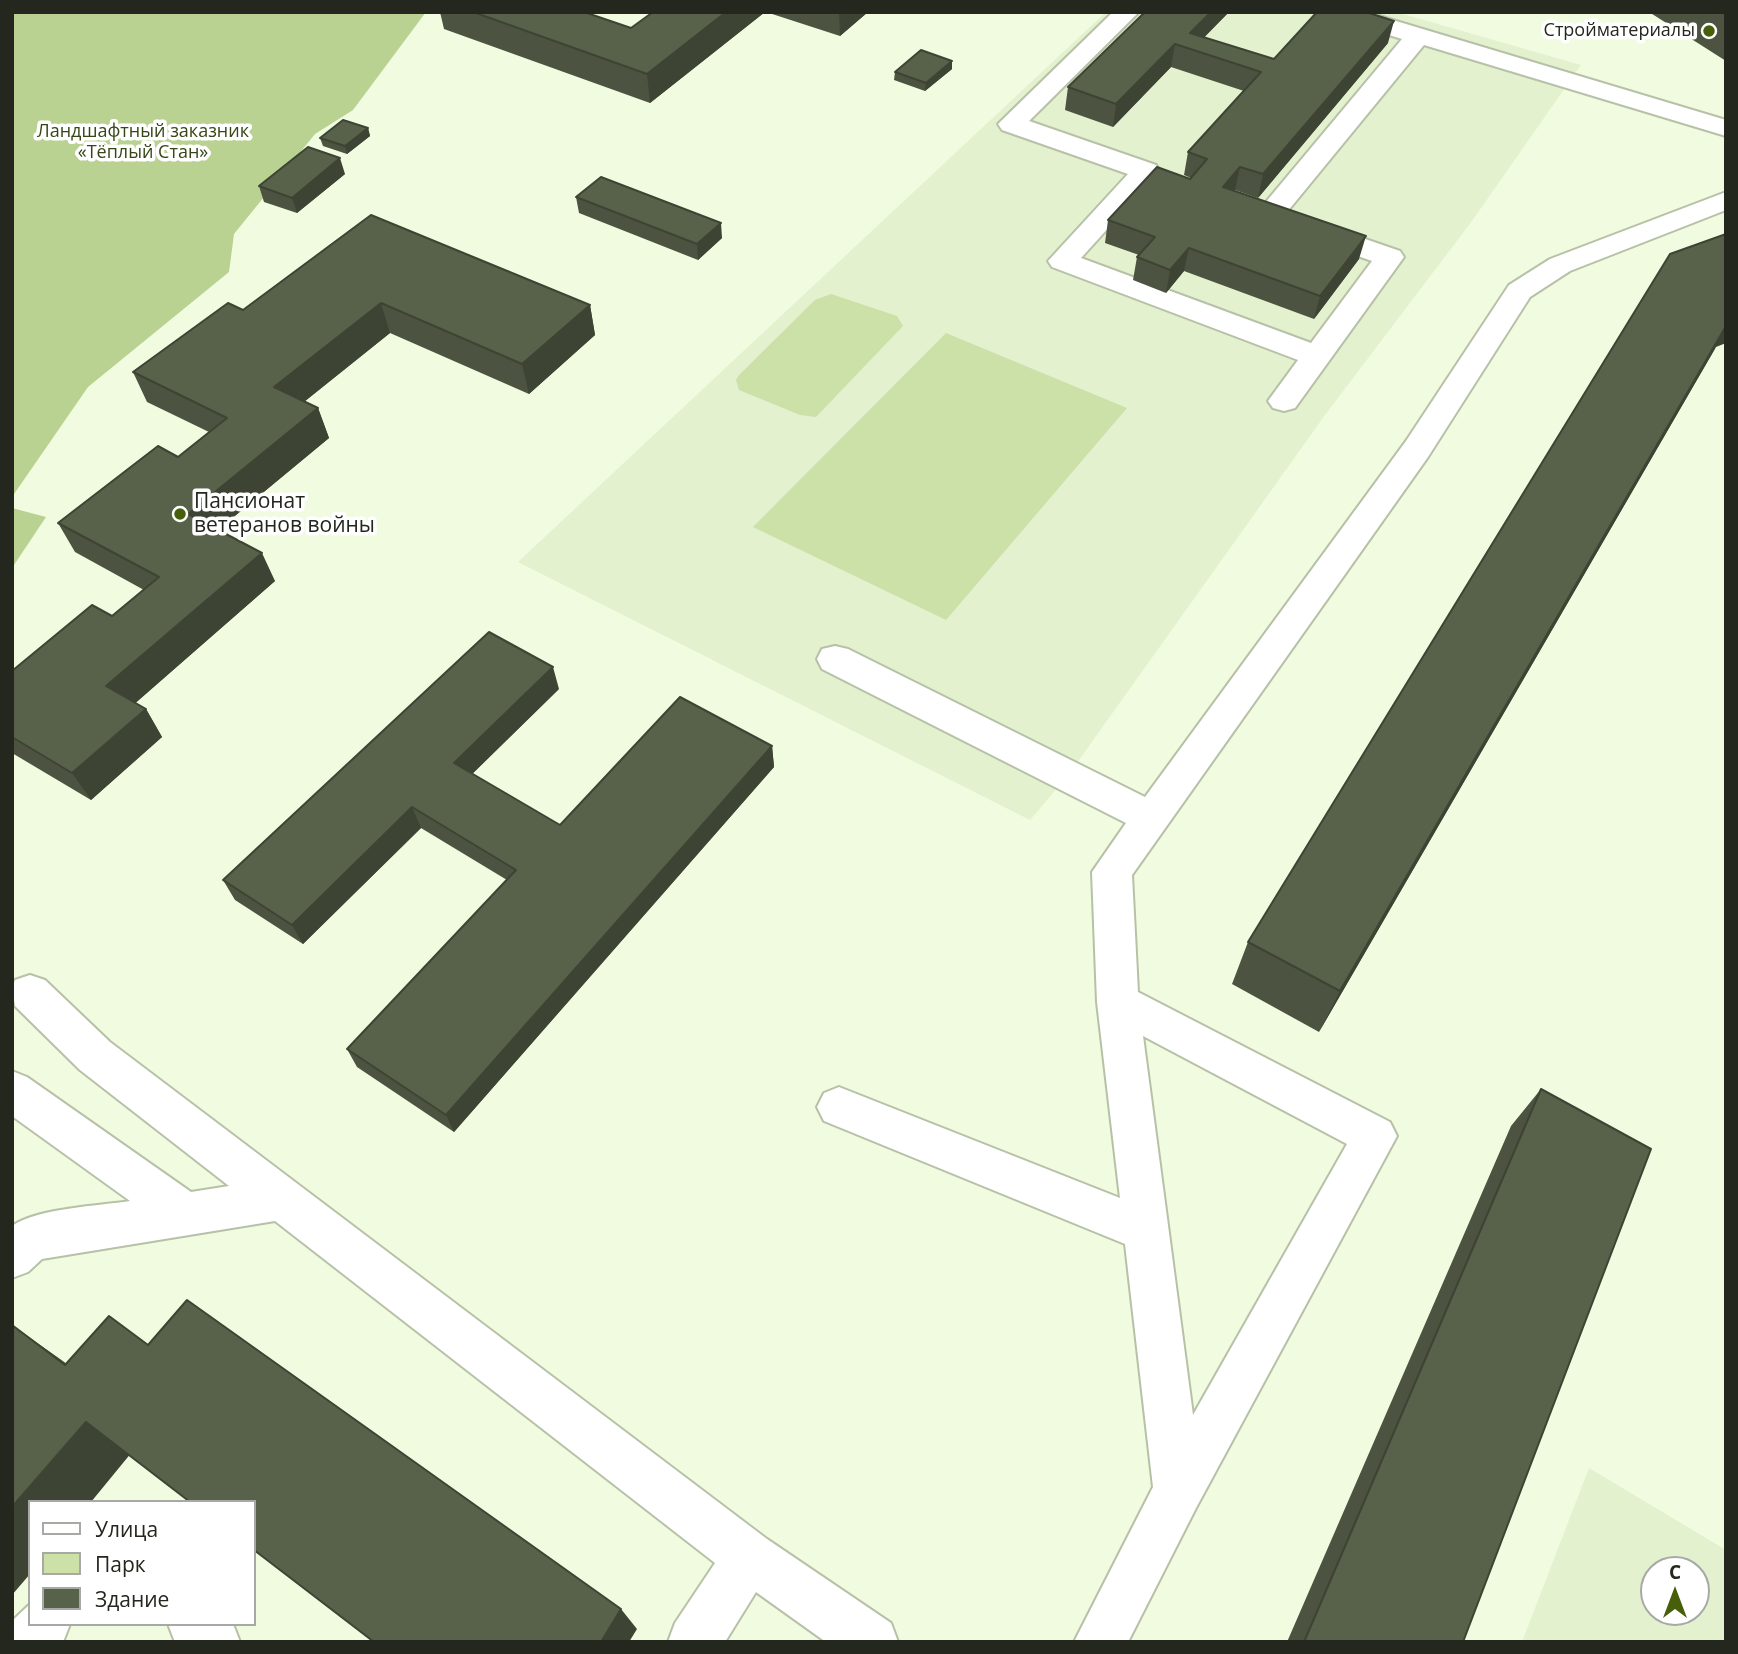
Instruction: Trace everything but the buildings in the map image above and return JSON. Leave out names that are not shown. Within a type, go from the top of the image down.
[{"type":"lane","points":[[1127,12],[1011,124],[1146,171],[1062,261],[1317,356]]},
{"type":"lane","points":[[1339,12],[1726,128]]},
{"type":"lane","points":[[1284,401],[1390,257],[1269,215],[1418,36]]},
{"type":"lane","points":[[1178,1490],[1118,1002],[1112,872],[1417,449],[1519,291],[1560,265],[1726,200]]},
{"type":"lane","points":[[835,659],[1151,818]]},
{"type":"lane","points":[[30,993],[95,1056],[749,1557],[872,1642]]},
{"type":"lane","points":[[1100,1642],[1178,1490],[1375,1136],[1118,1002]]},
{"type":"lane","points":[[12,1091],[185,1214]]},
{"type":"lane","points":[[839,1107],[1071,1202],[1147,1230]]},
{"type":"lane","points":[[12,1256],[31,1239],[281,1199]]},
{"type":"lane","points":[[694,1642],[749,1557]]},
{"type":"lane","points":[[29,1642],[42,1626]]},
{"type":"lane","points":[[196,1626],[214,1642]]},
{"type":"shaded area","points":[[1106,12],[1396,12],[1581,65],[1472,221],[1325,415],[1069,774],[1030,820],[518,562]]},
{"type":"shaded area","points":[[1589,1468],[1726,1550],[1726,1642],[1522,1642]]},
{"type":"green space","name":"Ландшафтный заказник «Тёплый Стан»","points":[[12,12],[426,12],[353,110],[315,134],[234,234],[229,272],[88,387],[12,497]]},
{"type":"green space","points":[[831,294],[897,316],[903,326],[816,417],[800,415],[739,390],[736,380],[739,375],[815,300]]},
{"type":"green space","points":[[946,333],[1127,408],[946,620],[753,527]]},
{"type":"green space","points":[[12,508],[46,517],[12,568]]},
{"type":"place","name":"Стройматериалы","points":[[1709,31]]},
{"type":"place","name":"Пансионат ветеранов войны","points":[[180,514]]}]
